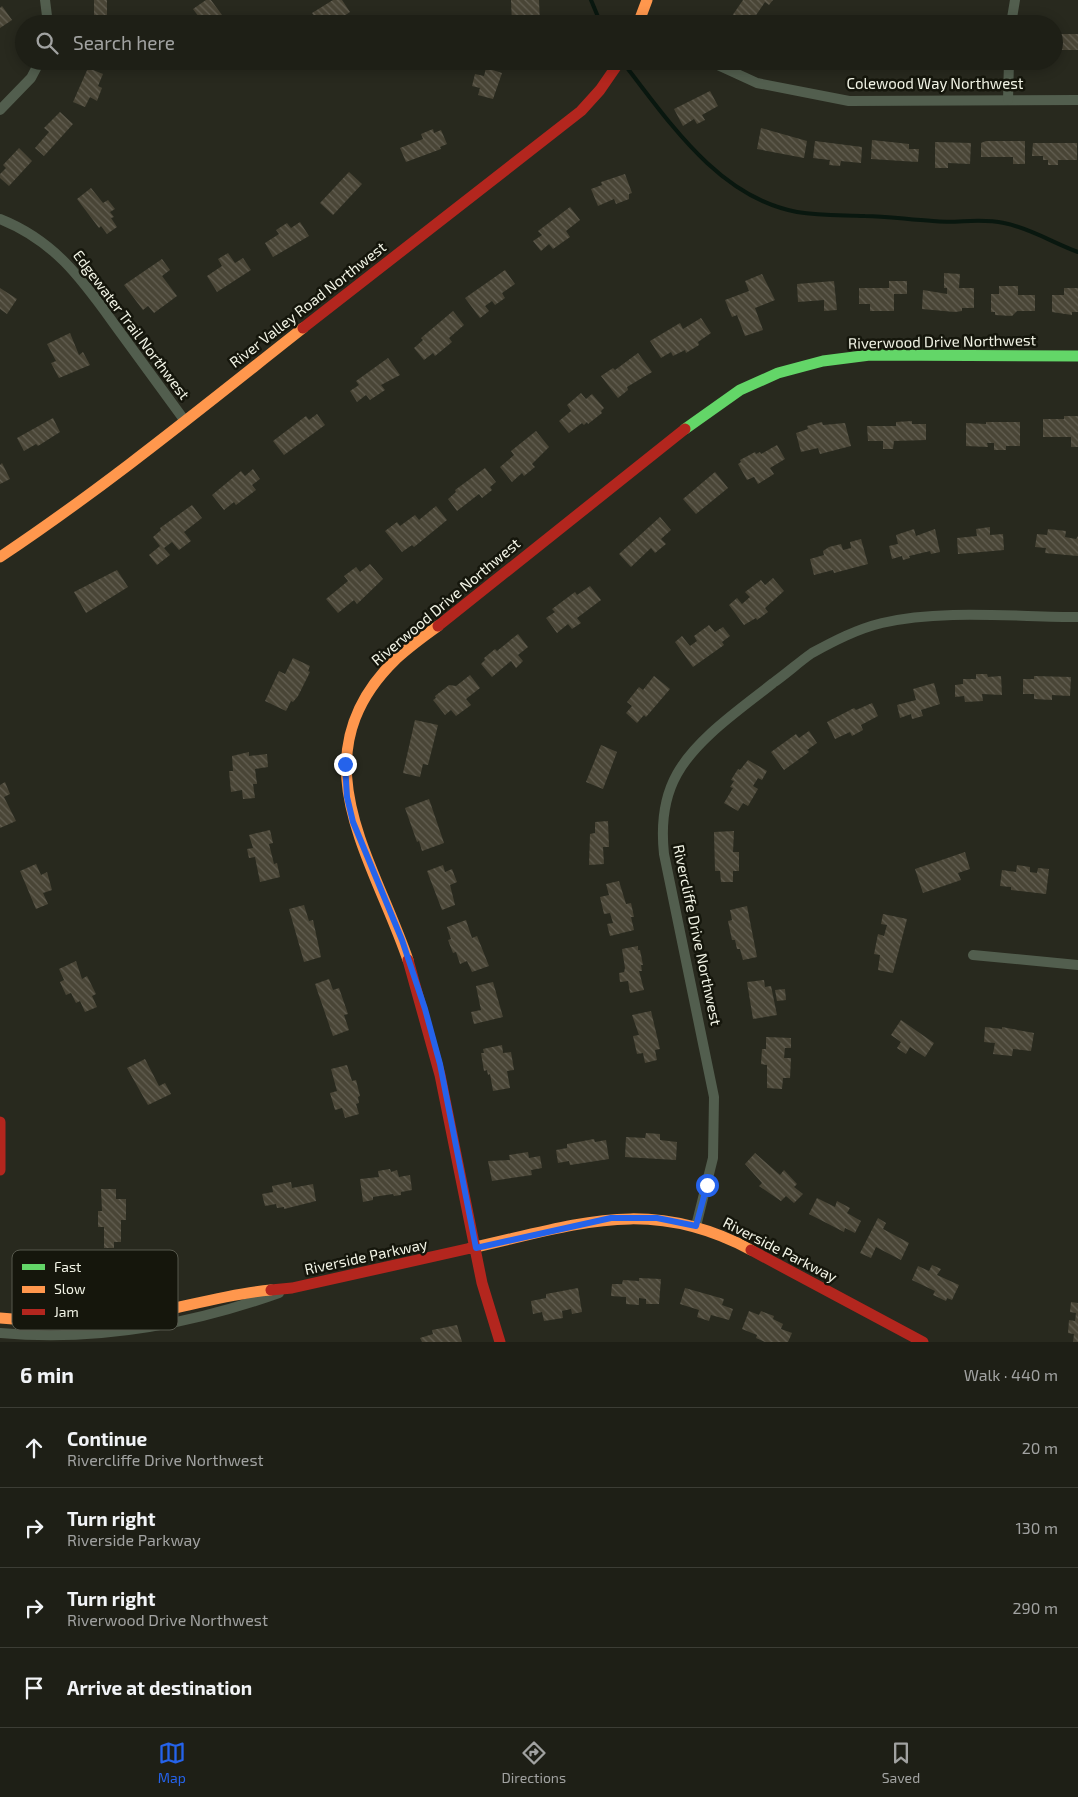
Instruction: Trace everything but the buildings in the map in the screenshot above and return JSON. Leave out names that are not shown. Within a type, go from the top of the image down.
[{"type":"street","points":[[45,0],[47,15]]},
{"type":"street","points":[[642,15],[647,0]]},
{"type":"street","points":[[1012,15],[1014,0]]},
{"type":"street","points":[[0,110],[31,78],[35,70]]},
{"type":"street","name":"River Valley Road Northwest","points":[[0,557],[39,531],[185,421],[581,111],[600,90],[614,70]]},
{"type":"street","name":"Colewood Way Northwest","points":[[728,70],[756,83],[849,101],[1078,100]]},
{"type":"street","points":[[1008,100],[1009,70]]},
{"type":"street","name":"Edgewater Trail Northwest","points":[[0,219],[42,241],[59,255],[82,279],[185,421]]},
{"type":"street","name":"Riverwood Drive Northwest","points":[[500,1342],[486,1299],[440,1064],[425,1009],[402,940],[353,822],[347,797],[345,764],[350,731],[363,700],[381,675],[397,658],[706,412],[740,390],[778,373],[823,361],[870,356],[1078,356]]},
{"type":"street","name":"Rivercliffe Drive Northwest","points":[[696,1226],[712,1158],[714,1105],[711,1074],[664,854],[663,812],[669,791],[678,773],[689,756],[724,722],[811,654],[846,635],[880,624],[916,618],[1078,617]]},
{"type":"street","points":[[973,955],[1078,965]]},
{"type":"street","points":[[0,1122],[0,1170]]},
{"type":"street","name":"Riverside Parkway","points":[[178,1306],[239,1293],[292,1288],[611,1218],[657,1218],[696,1226],[733,1240],[923,1342]]},
{"type":"street","name":"Riverside Parkway","points":[[178,1321],[243,1306],[292,1288]]},
{"type":"street","name":"Riverside Parkway","points":[[0,1333],[69,1336],[123,1333],[138,1330]]},
{"type":"waterway","points":[[591,0],[597,15]]},
{"type":"waterway","points":[[629,70],[681,136],[701,157],[722,176],[745,192],[770,204],[797,212],[814,214],[942,222],[994,221],[1023,228],[1078,252]]},
{"type":"traffic: fast","points":[[685,429],[740,390],[778,373],[823,361],[870,355],[1078,356]]},
{"type":"traffic: slow","points":[[641,15],[647,0]]},
{"type":"traffic: slow","points":[[0,557],[78,503],[303,328]]},
{"type":"traffic: slow","points":[[408,960],[362,844],[351,806],[346,769],[351,732],[366,695],[396,659],[438,626]]},
{"type":"traffic: slow","points":[[471,1248],[579,1224],[645,1219],[679,1223],[714,1233],[751,1250]]},
{"type":"traffic: slow","points":[[178,1307],[229,1296],[271,1290]]},
{"type":"traffic: slow","points":[[0,1318],[12,1319]]},
{"type":"traffic: jam","points":[[303,328],[581,111],[600,90],[614,70]]},
{"type":"traffic: jam","points":[[438,626],[685,429]]},
{"type":"traffic: jam","points":[[408,960],[440,1075],[482,1283],[500,1342]]},
{"type":"traffic: jam","points":[[0,1122],[0,1170]]},
{"type":"traffic: jam","points":[[271,1290],[292,1288],[471,1248]]},
{"type":"traffic: jam","points":[[751,1250],[923,1342]]},
{"type":"route","points":[[345,764],[347,797],[353,822],[402,940],[425,1009],[440,1064],[476,1248],[611,1218],[657,1218],[696,1226],[707,1185]]}]
